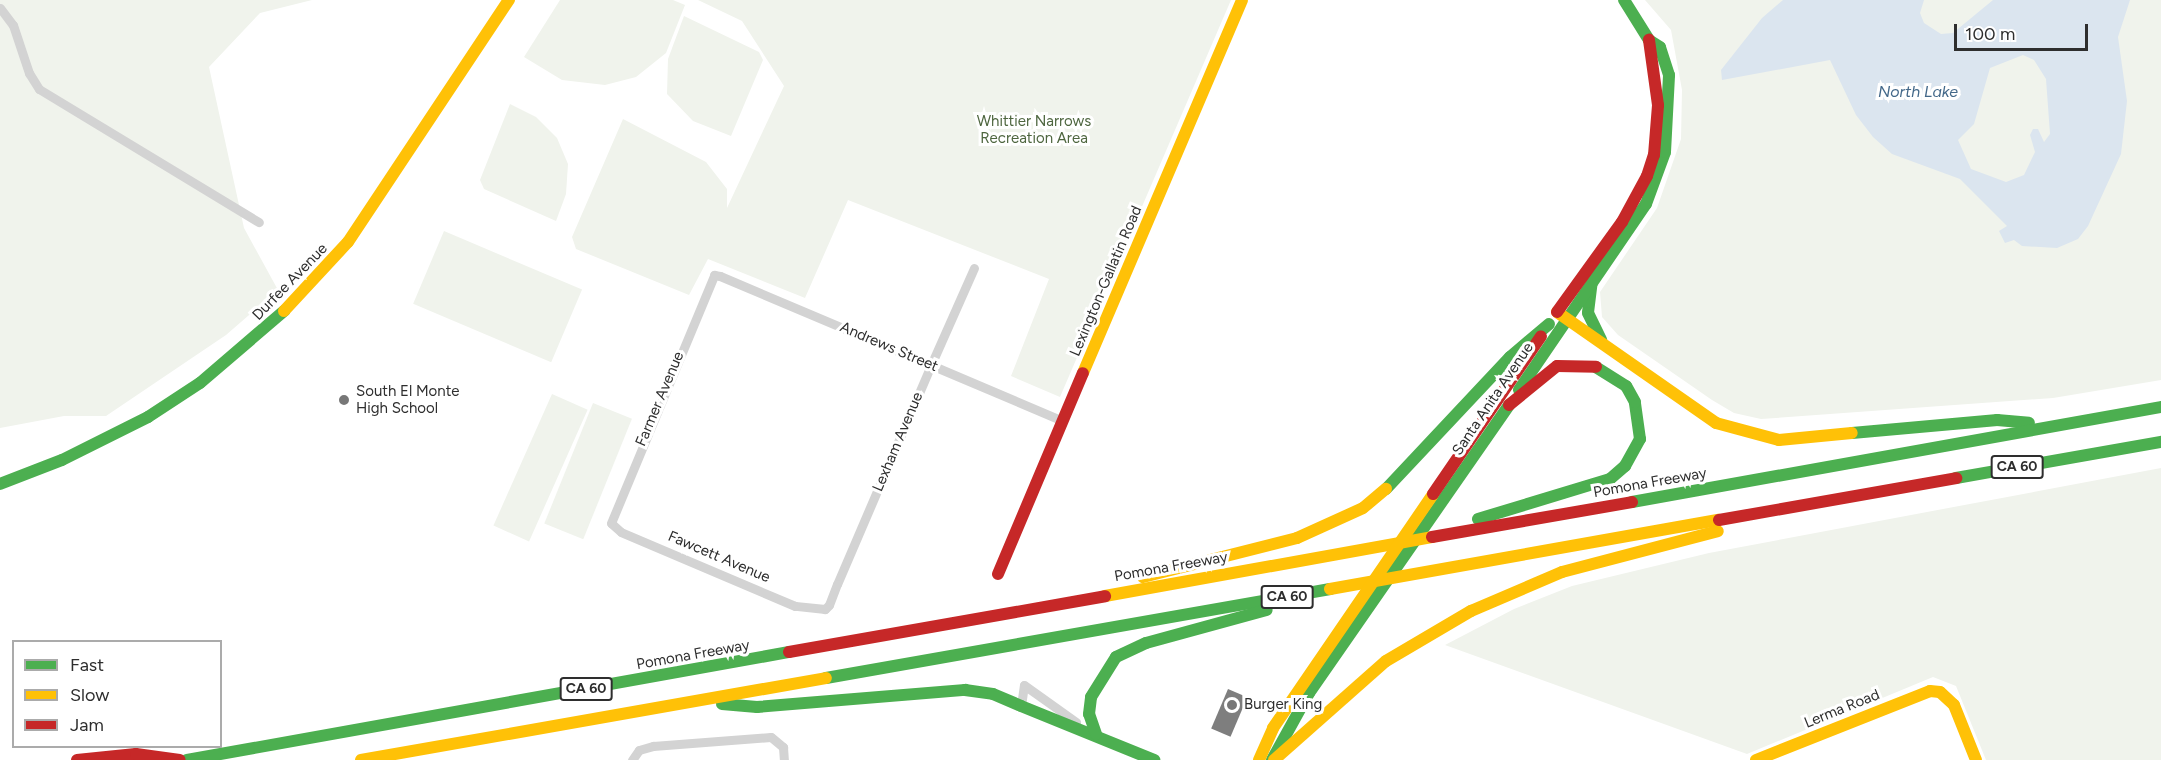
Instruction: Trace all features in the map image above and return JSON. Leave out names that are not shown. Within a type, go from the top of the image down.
[{"type":"main road","name":"Durfee Avenue","points":[[0,484],[62,460],[148,417],[200,383],[271,325],[348,242],[509,0]]},
{"type":"main road","name":"Lexington-Gallatin Road","points":[[998,574],[1242,0]]},
{"type":"main road","name":"Santa Anita Avenue","points":[[1259,760],[1273,728],[1509,405],[1561,315],[1622,222],[1647,176],[1654,155],[1658,105],[1648,40],[1623,0]]},
{"type":"main road","name":"Santa Anita Avenue","points":[[1273,760],[1290,722],[1423,508],[1549,324],[1561,315],[1592,280],[1646,204],[1665,152],[1669,75],[1660,47],[1648,40]]},
{"type":"main road","points":[[1592,280],[1588,313],[1604,344]]},
{"type":"main road","points":[[1561,315],[1716,423],[1764,439],[1997,420],[2050,425]]},
{"type":"main road","points":[[984,615],[1260,549],[1344,519],[1396,481],[1510,357],[1549,324]]},
{"type":"main road","points":[[1384,545],[1594,487],[1625,466],[1640,439],[1635,402],[1626,386],[1593,365],[1557,366],[1542,374],[1509,405]]},
{"type":"main road","name":"Pomona Freeway","points":[[187,760],[984,615],[2161,407]]},
{"type":"main road","name":"CA 60","points":[[360,760],[700,702],[2161,442]]},
{"type":"main road","points":[[1273,760],[1386,661],[1512,590],[1600,560],[1873,492]]},
{"type":"main road","points":[[1096,734],[1089,714],[1091,696],[1116,657],[1146,643],[1369,582]]},
{"type":"main road","points":[[700,702],[757,707],[965,690],[993,694],[1096,734],[1154,760]]},
{"type":"main road","name":"Lerma Road","points":[[1756,760],[1918,695],[1940,692],[1954,705],[1976,760]]},
{"type":"main road","points":[[77,760],[136,754],[180,760]]},
{"type":"street","points":[[0,8],[13,25],[29,73],[39,89],[259,222]]},
{"type":"street","name":"Lexham Avenue","points":[[818,610],[829,605],[974,268]]},
{"type":"street","name":"Andrews Street","points":[[714,276],[931,364],[1063,422]]},
{"type":"street","name":"Farmer Avenue","points":[[611,523],[611,515],[714,276]]},
{"type":"street","name":"Fawcett Avenue","points":[[611,523],[621,532],[786,602],[818,610]]},
{"type":"street","points":[[1021,706],[1024,685],[1096,734]]},
{"type":"street","points":[[632,760],[639,750],[771,737],[780,742],[784,760]]},
{"type":"green space","points":[[0,0],[312,0],[260,13],[209,67],[244,228],[278,290],[226,335],[106,416],[64,416],[0,428]]},
{"type":"green space","points":[[560,0],[673,0],[685,5],[666,53],[636,77],[605,85],[562,80],[524,57]]},
{"type":"green space","name":"Whittier Narrows Recreation Area","points":[[698,0],[1231,0],[1060,397],[1011,376],[1049,279],[848,200],[805,298],[708,259],[689,295],[576,249],[572,237],[623,119],[706,162],[727,189],[727,208],[784,86],[742,21]]},
{"type":"green space","points":[[1645,0],[2161,0],[2161,380],[2053,398],[1761,419],[1734,413],[1618,335],[1602,317],[1600,292],[1657,208],[1681,139],[1682,90],[1671,30]]},
{"type":"green space","points":[[684,16],[759,52],[763,60],[731,136],[693,121],[667,94],[668,59]]},
{"type":"green space","points":[[510,104],[536,117],[557,138],[568,164],[566,194],[556,221],[484,189],[480,180]]},
{"type":"green space","points":[[444,231],[582,290],[551,362],[413,304]]},
{"type":"green space","points":[[552,394],[588,410],[529,541],[493,526]]},
{"type":"green space","points":[[593,403],[632,419],[583,539],[544,524]]},
{"type":"green space","points":[[2161,468],[2161,760],[1986,760],[1956,686],[1933,677],[1747,754],[1445,645],[1514,609],[1572,586],[1709,553]]},
{"type":"water","name":"North Lake","points":[[1783,0],[1924,0],[1920,13],[1924,23],[1941,34],[1953,33],[1993,0],[2130,0],[2118,37],[2127,101],[2121,154],[2088,226],[2078,239],[2057,248],[2022,246],[2014,240],[2005,243],[1999,231],[2007,226],[1960,179],[1892,154],[1873,137],[1856,115],[1830,60],[1722,80],[1721,70],[1762,18]],"holes":[[[2023,55],[2034,60],[2046,79],[2050,134],[2044,142],[2038,129],[2033,129],[2030,135],[2035,152],[2024,175],[2006,182],[1971,169],[1958,140],[1974,124],[1990,68]]]},
{"type":"building","name":"Burger King","points":[[1228,689],[1247,697],[1231,737],[1211,729]]},
{"type":"traffic: fast","points":[[1519,390],[1646,204],[1665,152],[1669,75],[1660,47],[1649,40],[1624,0]]},
{"type":"traffic: fast","points":[[1592,280],[1588,313],[1601,340]]},
{"type":"traffic: fast","points":[[0,484],[62,460],[148,417],[200,383],[284,311]]},
{"type":"traffic: fast","points":[[1386,489],[1510,357],[1549,324]]},
{"type":"traffic: fast","points":[[1478,519],[1610,479],[1625,466],[1640,439],[1635,402],[1626,386],[1596,367]]},
{"type":"traffic: fast","points":[[1272,760],[1309,693],[1509,405]]},
{"type":"traffic: fast","points":[[1632,502],[2161,407]]},
{"type":"traffic: fast","points":[[1852,433],[1997,420],[2029,423]]},
{"type":"traffic: fast","points":[[1956,478],[2161,442]]},
{"type":"traffic: fast","points":[[826,678],[1330,589]]},
{"type":"traffic: fast","points":[[1096,734],[1089,714],[1091,697],[1116,657],[1146,643],[1267,610]]},
{"type":"traffic: fast","points":[[187,760],[789,652]]},
{"type":"traffic: fast","points":[[722,704],[757,707],[965,690],[993,694],[1021,706]]},
{"type":"traffic: fast","points":[[1021,706],[1154,760]]},
{"type":"traffic: slow","points":[[284,311],[348,242],[509,0]]},
{"type":"traffic: slow","points":[[1083,373],[1242,0]]},
{"type":"traffic: slow","points":[[1557,312],[1716,423],[1779,440],[1852,433]]},
{"type":"traffic: slow","points":[[1143,577],[1297,538],[1363,508],[1386,489]]},
{"type":"traffic: slow","points":[[1259,760],[1273,728],[1433,494]]},
{"type":"traffic: slow","points":[[1330,589],[1719,520]]},
{"type":"traffic: slow","points":[[1274,760],[1386,661],[1471,611],[1562,572],[1718,531]]},
{"type":"traffic: slow","points":[[1105,596],[1432,537]]},
{"type":"traffic: slow","points":[[361,760],[826,678]]},
{"type":"traffic: slow","points":[[1756,760],[1930,691],[1940,692],[1954,705],[1976,760]]},
{"type":"traffic: jam","points":[[1557,312],[1622,222],[1647,176],[1654,155],[1658,105],[1649,40]]},
{"type":"traffic: jam","points":[[1433,494],[1541,336]]},
{"type":"traffic: jam","points":[[1509,405],[1557,366],[1596,367]]},
{"type":"traffic: jam","points":[[998,574],[1083,373]]},
{"type":"traffic: jam","points":[[1719,520],[1956,478]]},
{"type":"traffic: jam","points":[[1432,537],[1632,502]]},
{"type":"traffic: jam","points":[[789,652],[1105,596]]},
{"type":"traffic: jam","points":[[77,760],[136,754],[180,760]]},
{"type":"place","name":"South El Monte High School","points":[[344,400]]},
{"type":"place","name":"Burger King","points":[[1232,705]]}]
